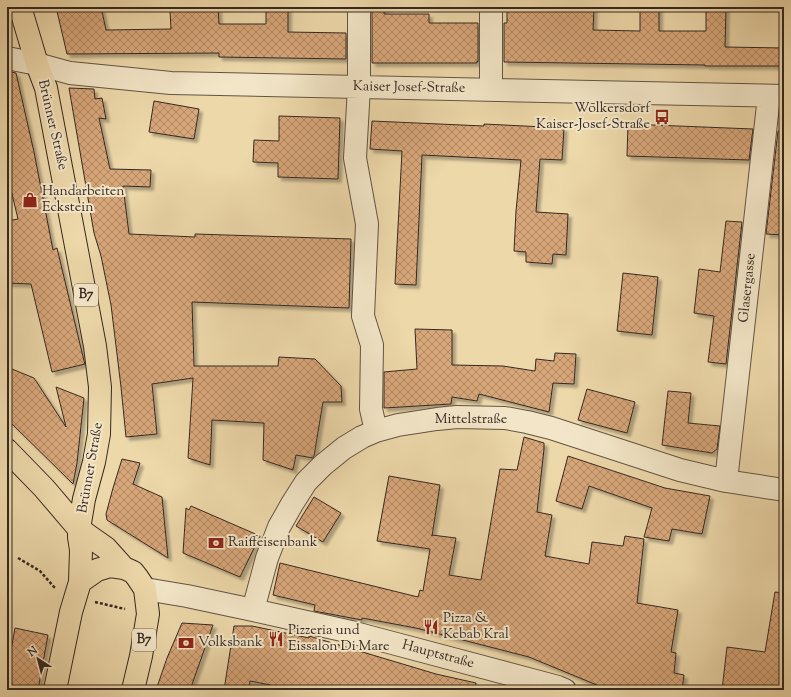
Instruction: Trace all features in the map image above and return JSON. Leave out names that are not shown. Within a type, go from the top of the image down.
[{"type":"main road","name":"Brünner Straße","points":[[20,7],[37,64],[46,88],[95,346],[100,387],[99,434],[94,462],[84,499],[79,529]]},
{"type":"main road","points":[[7,450],[44,488],[79,529]]},
{"type":"main road","name":"B7","points":[[79,529],[106,548],[124,568],[133,572],[145,589],[148,614],[142,656],[133,690]]},
{"type":"main road","name":"B7","points":[[55,690],[80,582],[81,550],[79,529]]},
{"type":"main road","points":[[80,582],[97,570],[110,566],[124,568]]},
{"type":"street","points":[[359,7],[359,87],[355,158],[367,224],[363,316],[372,345],[371,409],[376,431]]},
{"type":"street","points":[[491,7],[492,90]]},
{"type":"street","name":"Kaiser Josef-Straße","points":[[7,58],[70,73],[171,83],[777,96]]},
{"type":"street","name":"Glasergasse","points":[[726,481],[777,96]]},
{"type":"street","name":"Mittelstraße","points":[[253,610],[267,558],[279,527],[306,482],[323,465],[344,448],[362,437],[376,431],[398,425],[457,417],[505,418],[551,428],[680,470],[726,481],[784,490]]},
{"type":"street","name":"Hauptstraße","points":[[145,589],[187,596],[351,632],[565,690]]},
{"type":"building","points":[[56,7],[101,7],[106,30],[171,29],[170,11],[185,11],[185,7],[218,7],[219,24],[266,24],[266,7],[288,7],[288,32],[346,33],[346,59],[219,57],[219,53],[67,54]]},
{"type":"building","points":[[372,7],[384,7],[384,14],[429,14],[429,23],[478,23],[478,62],[372,63]]},
{"type":"building","points":[[507,7],[594,7],[593,30],[640,31],[640,7],[659,7],[659,31],[706,31],[706,7],[726,7],[725,47],[784,48],[784,66],[504,62],[504,23],[507,23]]},
{"type":"building","points":[[7,71],[16,73],[34,152],[53,250],[57,248],[85,364],[52,372],[31,284],[7,283],[7,221],[18,219],[7,173]]},
{"type":"building","points":[[69,88],[94,89],[95,99],[102,98],[106,119],[99,118],[110,169],[151,170],[150,187],[123,186],[129,234],[195,237],[195,234],[351,239],[349,308],[192,302],[194,366],[278,366],[279,357],[315,359],[341,386],[342,402],[323,402],[313,458],[296,455],[293,470],[263,460],[264,423],[212,420],[210,465],[188,458],[193,378],[152,384],[157,434],[126,437],[111,305],[101,256],[94,233]]},
{"type":"building","points":[[154,101],[199,109],[194,139],[149,132]]},
{"type":"building","points":[[279,116],[340,118],[338,179],[278,177],[278,163],[253,162],[254,140],[279,141]]},
{"type":"building","points":[[372,121],[564,128],[562,160],[540,159],[536,212],[568,214],[566,255],[553,254],[552,264],[526,262],[526,252],[514,251],[521,160],[422,155],[416,285],[395,284],[402,151],[370,149]]},
{"type":"building","points":[[628,124],[753,129],[749,160],[627,156]]},
{"type":"building","points":[[778,131],[784,131],[784,235],[766,234]]},
{"type":"building","points":[[726,221],[742,222],[726,364],[708,362],[714,316],[694,313],[699,269],[720,272]]},
{"type":"building","points":[[623,273],[658,277],[652,335],[617,331]]},
{"type":"building","points":[[415,329],[452,330],[452,365],[503,366],[535,371],[536,359],[554,361],[555,353],[576,354],[574,384],[553,383],[549,412],[479,394],[477,401],[452,397],[451,404],[384,408],[384,372],[417,369]]},
{"type":"building","points":[[7,367],[34,378],[66,427],[56,387],[84,398],[77,463],[73,484],[7,419]]},
{"type":"building","points":[[587,389],[635,402],[627,433],[578,420]]},
{"type":"building","points":[[668,391],[691,393],[688,423],[720,426],[717,449],[712,453],[662,445]]},
{"type":"building","points":[[524,437],[544,443],[537,512],[552,515],[545,556],[589,564],[592,542],[623,546],[625,536],[644,539],[637,603],[678,610],[671,652],[676,653],[674,673],[684,675],[682,690],[609,690],[529,657],[416,628],[314,611],[315,605],[273,595],[280,563],[418,597],[420,590],[423,591],[430,549],[377,541],[389,476],[440,485],[432,535],[456,538],[449,575],[481,580],[500,469],[517,470]]},
{"type":"building","points":[[568,456],[665,488],[710,496],[702,534],[672,529],[669,541],[644,537],[652,508],[589,486],[582,509],[556,501]]},
{"type":"building","points":[[122,459],[140,463],[133,484],[162,497],[168,558],[107,520],[106,514]]},
{"type":"building","points":[[314,497],[341,513],[323,542],[296,526]]},
{"type":"building","name":"Raiffeisenbank","points":[[191,506],[260,536],[240,577],[183,553],[186,508],[189,510]]},
{"type":"building","points":[[775,592],[784,593],[784,690],[722,690],[727,647],[765,652]]},
{"type":"building","points":[[182,623],[213,625],[190,690],[156,690],[167,658]]},
{"type":"building","points":[[234,626],[252,626],[309,638],[309,636],[436,674],[476,683],[476,690],[296,690],[250,681],[249,690],[224,690]]},
{"type":"building","points":[[15,628],[48,635],[38,690],[7,690],[7,673]]},
{"type":"place","name":"Wolkersdorf Kaiser-Josef-Straße","points":[[662,117]]},
{"type":"place","name":"Handarbeiten Eckstein","points":[[30,200]]},
{"type":"place","name":"Raiffeisenbank","points":[[216,543]]},
{"type":"place","name":"Pizza & Kebab Kral","points":[[431,627]]},
{"type":"place","name":"Pizzeria und Eissalon Di Mare","points":[[276,639]]},
{"type":"place","name":"Volksbank","points":[[186,643]]}]
